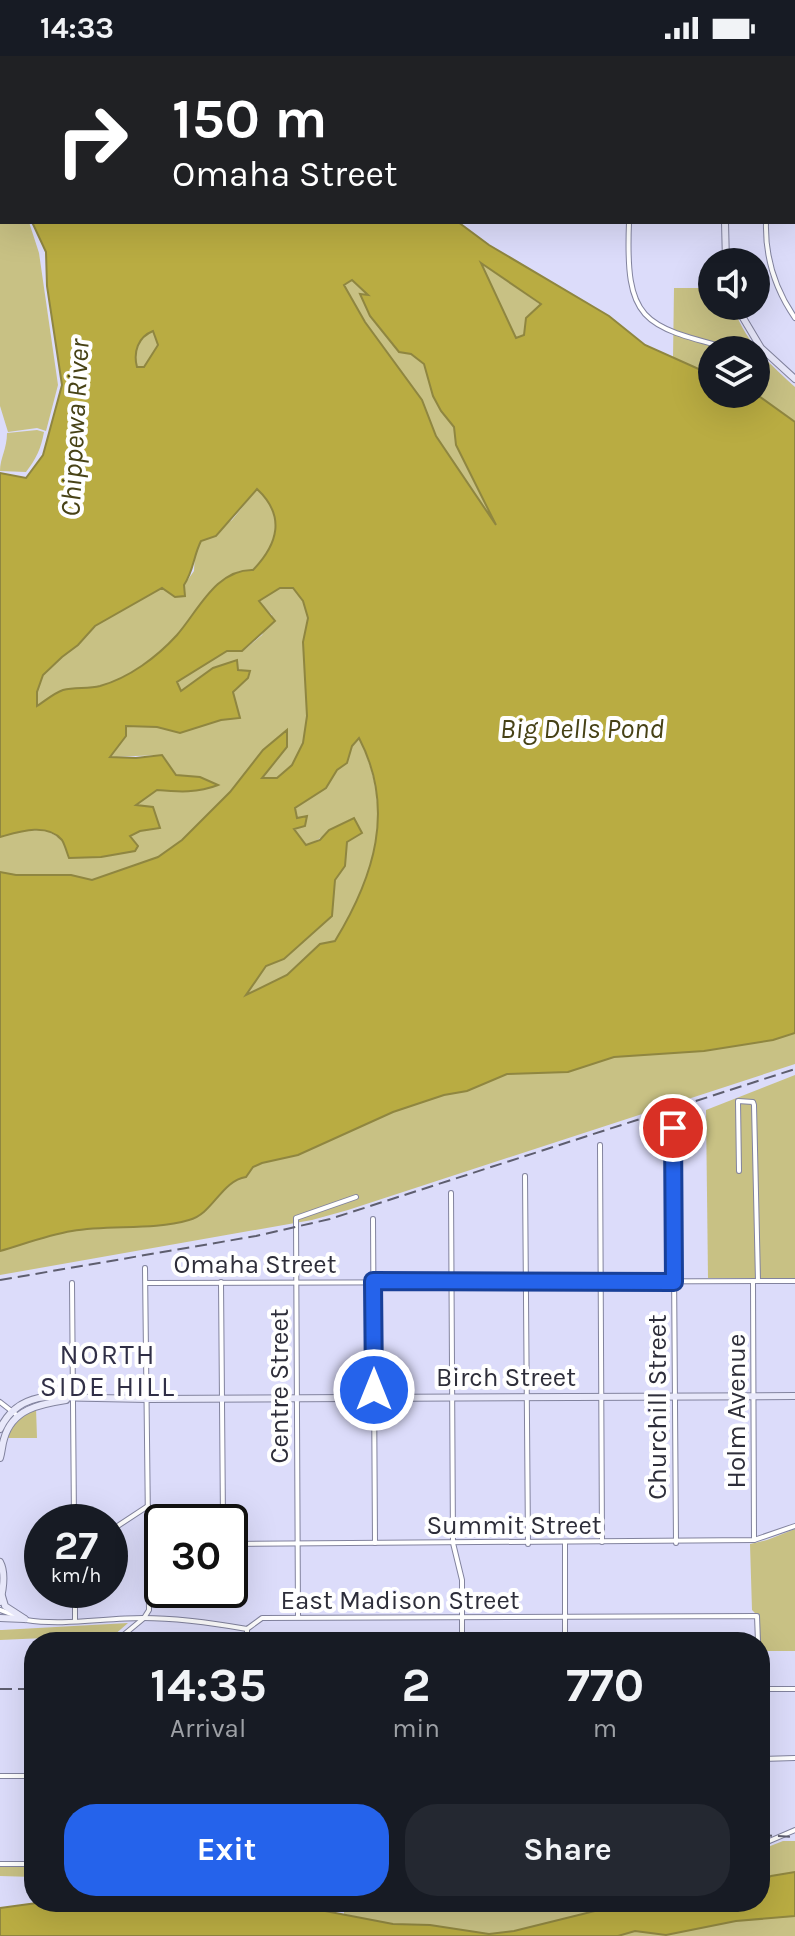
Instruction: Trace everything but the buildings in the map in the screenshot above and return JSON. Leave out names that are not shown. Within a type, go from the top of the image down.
[{"type":"main road","points":[[725,224],[726,248]]},
{"type":"main road","points":[[770,358],[795,379]]},
{"type":"main road","name":"Birch Street","points":[[15,1413],[73,1399],[795,1396]]},
{"type":"main road","points":[[0,1429],[15,1413]]},
{"type":"main road","points":[[0,1458],[5,1434],[15,1413]]},
{"type":"main road","points":[[0,1562],[3,1566],[1,1583],[5,1606],[25,1619]]},
{"type":"main road","points":[[0,1602],[2,1593]]},
{"type":"main road","points":[[0,1618],[25,1619]]},
{"type":"street","points":[[629,224],[628,252],[634,299],[647,317],[660,327],[698,340]]},
{"type":"street","points":[[766,224],[771,270],[780,295],[795,318]]},
{"type":"street","name":"Holm Avenue","points":[[739,1171],[738,1101],[742,1099],[754,1105],[754,1540]]},
{"type":"street","name":"Churchill Street","points":[[673,1128],[676,1543]]},
{"type":"street","points":[[600,1145],[602,1542]]},
{"type":"street","points":[[525,1176],[528,1544]]},
{"type":"street","points":[[451,1193],[453,1543],[462,1580],[462,1632]]},
{"type":"street","name":"Centre Street","points":[[298,1617],[296,1218],[356,1197]]},
{"type":"street","points":[[373,1219],[375,1543]]},
{"type":"street","points":[[145,1268],[149,1504]]},
{"type":"street","name":"Omaha Street","points":[[147,1283],[795,1281]]},
{"type":"street","points":[[221,1282],[223,1504]]},
{"type":"street","points":[[72,1283],[74,1504]]},
{"type":"street","points":[[0,1402],[15,1413]]},
{"type":"street","name":"Summit Street","points":[[248,1544],[676,1543],[754,1540],[795,1526]]},
{"type":"street","points":[[565,1543],[565,1632]]},
{"type":"street","points":[[75,1608],[75,1621]]},
{"type":"street","points":[[127,1632],[144,1618],[149,1608]]},
{"type":"street","name":"East Madison Street","points":[[0,1610],[25,1619],[75,1621],[144,1618],[208,1622],[247,1629],[262,1618],[298,1617],[757,1616],[758,1632]]},
{"type":"street","points":[[770,1689],[795,1689]]},
{"type":"street","points":[[770,1759],[795,1758]]},
{"type":"street","points":[[0,1776],[24,1776]]},
{"type":"street","points":[[770,1841],[795,1830]]},
{"type":"street","points":[[0,1864],[24,1864]]},
{"type":"shaded area","points":[[0,224],[30,224],[39,253],[58,385],[46,431],[37,428],[8,432],[0,406]]},
{"type":"shaded area","points":[[479,262],[541,305],[526,318],[524,335],[516,338]]},
{"type":"shaded area","points":[[352,280],[370,297],[362,294],[411,354],[424,364],[433,396],[454,427],[456,445],[499,531],[436,436],[422,400],[365,322],[344,285]]},
{"type":"shaded area","points":[[674,288],[698,288],[698,320],[739,320],[748,336],[698,336],[698,369],[673,358]]},
{"type":"shaded area","points":[[153,330],[158,345],[144,368],[136,367],[138,346]]},
{"type":"shaded area","points":[[770,363],[795,387],[795,422],[770,404]]},
{"type":"shaded area","points":[[44,432],[41,444],[26,472],[0,471],[7,433]]},
{"type":"shaded area","points":[[258,488],[272,510],[275,530],[268,550],[252,570],[228,576],[218,584],[169,643],[131,672],[100,686],[63,690],[37,706],[37,692],[43,675],[95,626],[162,588],[184,585],[194,571],[195,553],[201,541],[232,520]]},
{"type":"shaded area","points":[[280,588],[293,588],[303,601],[308,618],[303,642],[307,716],[303,743],[292,765],[277,778],[262,778],[287,747],[287,731],[263,750],[230,792],[182,840],[158,857],[92,880],[71,875],[0,872],[0,837],[23,831],[46,830],[61,839],[130,836],[159,828],[135,806],[157,790],[183,792],[200,777],[176,775],[162,755],[109,757],[126,736],[126,726],[157,727],[180,733],[221,720],[240,718],[233,692],[248,678],[250,671],[238,670],[181,692],[176,682],[227,651],[243,651],[262,635],[272,615],[258,601]]},
{"type":"shaded area","points":[[359,738],[370,765],[378,817],[376,842],[361,891],[335,941],[320,944],[287,975],[244,996],[266,966],[284,959],[332,916],[335,880],[345,866],[347,841],[362,833],[353,818],[306,845],[294,829],[306,817],[297,818],[295,808],[326,788],[337,770],[347,763],[352,746]]},
{"type":"shaded area","points":[[795,1033],[795,1064],[348,1210],[312,1220],[0,1275],[0,1251],[72,1231],[189,1220],[205,1211],[230,1184],[246,1176],[253,1167],[298,1155],[393,1112],[444,1095],[467,1091],[507,1074],[568,1072],[614,1057],[704,1051],[773,1040]]},
{"type":"shaded area","points":[[795,1075],[795,1278],[708,1278],[706,1110]]},
{"type":"shaded area","points":[[36,1408],[37,1438],[5,1438],[18,1420]]},
{"type":"shaded area","points":[[795,1529],[795,1651],[770,1651],[770,1632],[759,1632],[759,1617],[752,1610],[750,1544]]},
{"type":"shaded area","points":[[128,1623],[118,1632],[24,1632],[24,1639],[0,1640],[0,1630]]},
{"type":"shaded area","points":[[795,1841],[795,1872],[770,1877],[770,1846]]},
{"type":"shaded area","points":[[0,1867],[24,1867],[24,1877],[0,1876]]},
{"type":"shaded area","points":[[591,1912],[489,1934],[430,1925],[393,1924],[344,1914]]},
{"type":"shaded area","points":[[795,1916],[795,1936],[618,1936],[635,1931],[666,1935],[736,1921]]},
{"type":"water","name":"Big Dells Pond","points":[[33,224],[461,224],[489,245],[609,316],[645,345],[698,369],[698,408],[770,408],[770,404],[795,422],[795,1033],[773,1040],[704,1051],[614,1057],[568,1072],[507,1074],[467,1091],[444,1095],[393,1112],[298,1155],[253,1167],[246,1177],[230,1185],[205,1211],[189,1220],[72,1231],[0,1251],[0,872],[71,875],[92,880],[158,857],[182,840],[230,792],[263,750],[287,730],[287,747],[262,778],[277,778],[292,765],[303,743],[307,716],[303,642],[308,618],[303,601],[293,588],[280,588],[259,601],[275,621],[242,651],[227,651],[177,682],[181,691],[213,668],[237,660],[238,670],[250,671],[248,678],[233,692],[240,718],[221,720],[180,733],[157,727],[126,726],[126,736],[110,757],[162,755],[176,775],[200,777],[218,785],[188,791],[157,790],[136,805],[153,807],[160,828],[130,836],[138,846],[135,851],[69,858],[62,840],[49,831],[32,830],[0,837],[0,473],[26,478],[43,455],[62,385],[47,286],[46,252]],"holes":[[[481,263],[541,304],[526,318],[524,335],[516,338]],[[352,280],[368,295],[360,294],[370,316],[399,352],[411,354],[424,364],[433,396],[454,427],[456,445],[496,525],[436,436],[422,400],[365,322],[344,285]],[[153,331],[158,345],[144,367],[137,367],[138,346],[144,337]],[[257,489],[272,509],[275,530],[268,550],[253,570],[228,576],[218,584],[177,635],[142,666],[100,686],[63,690],[37,706],[37,692],[43,675],[95,626],[162,588],[175,597],[185,596],[184,585],[201,541],[216,536]],[[359,738],[370,764],[378,817],[376,842],[360,892],[335,941],[320,944],[287,975],[246,995],[266,966],[284,959],[332,916],[335,880],[345,866],[347,842],[362,833],[354,818],[329,830],[320,840],[306,845],[294,829],[305,826],[307,816],[297,818],[295,808],[326,788],[337,770],[347,763],[352,746]]]},
{"type":"water","points":[[795,1872],[795,1916],[736,1921],[666,1935],[635,1931],[618,1936],[0,1936],[0,1908],[24,1905],[24,1912],[330,1912],[393,1924],[430,1925],[489,1934],[591,1912],[770,1912],[771,1876]]},
{"type":"railway","points":[[0,1280],[256,1236],[330,1219],[795,1069]]},
{"type":"railway","points":[[0,1689],[24,1689]]},
{"type":"railway","points":[[770,1836],[795,1837]]},
{"type":"district","name":"NORTH SIDE HILL","points":[[108,1370]]},
{"type":"route","points":[[374,1390],[373,1281],[674,1282],[673,1128]]},
{"type":"water label","name":"Chippewa River","points":[[74,428]]}]
